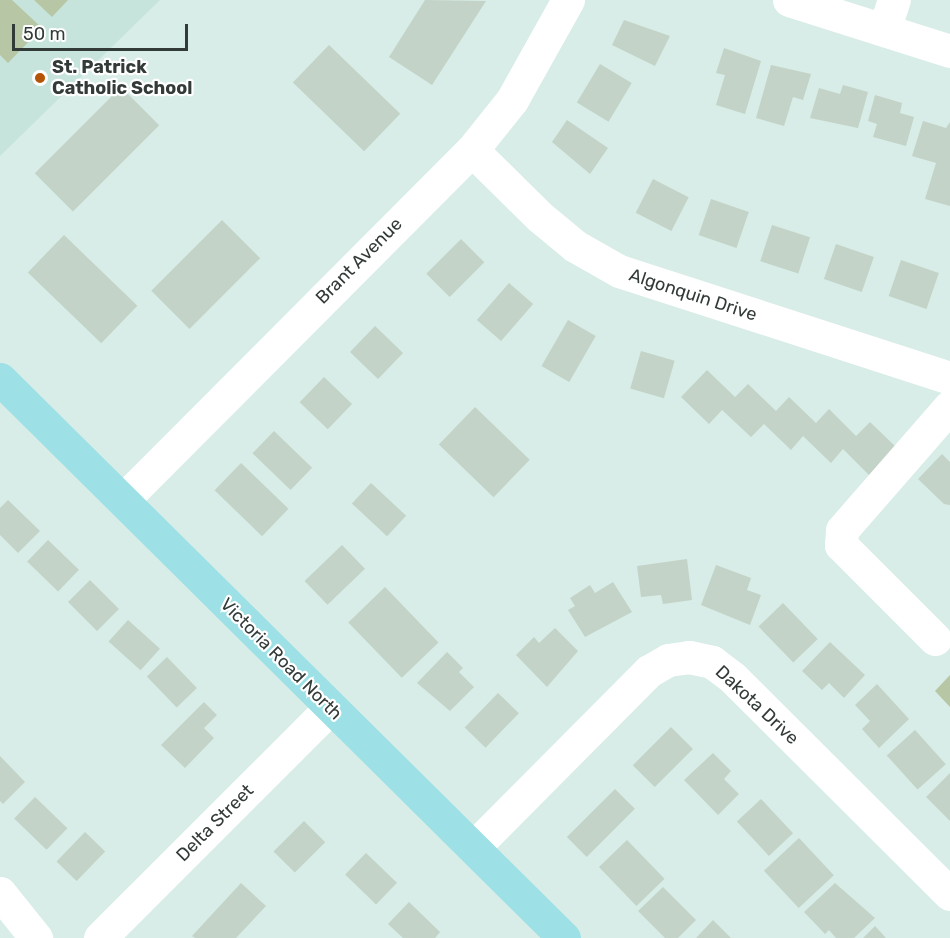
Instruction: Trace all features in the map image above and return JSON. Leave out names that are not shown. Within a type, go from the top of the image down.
[{"type":"main road","name":"Victoria Road North","points":[[0,379],[564,938]]},
{"type":"street","name":"Brant Avenue","points":[[123,500],[472,150],[512,100],[568,0]]},
{"type":"street","points":[[789,0],[889,15],[950,51]]},
{"type":"street","name":"Algonquin Drive","points":[[472,150],[540,218],[575,246],[619,271],[950,378]]},
{"type":"street","points":[[935,639],[841,545],[842,530],[950,406]]},
{"type":"street","name":"Dakota Drive","points":[[474,848],[649,671],[668,660],[689,657],[712,662],[733,678],[950,894]]},
{"type":"street","name":"Delta Street","points":[[100,938],[330,708]]},
{"type":"street","points":[[0,892],[36,938]]},
{"type":"shaded area","name":"St. Patrick Catholic School","points":[[0,0],[160,0],[0,156]]},
{"type":"green space","points":[[0,0],[12,0],[42,28],[8,63],[0,55]]},
{"type":"green space","points":[[34,0],[68,0],[52,17]]},
{"type":"green space","points":[[950,675],[950,707],[935,691]]},
{"type":"building","points":[[425,0],[486,1],[432,85],[389,57]]},
{"type":"building","points":[[624,20],[670,36],[655,66],[612,45]]},
{"type":"building","points":[[329,45],[400,114],[364,151],[293,82]]},
{"type":"building","points":[[724,48],[761,61],[745,114],[716,105],[725,75],[716,73]]},
{"type":"building","points":[[600,64],[632,83],[609,122],[577,103]]},
{"type":"building","points":[[771,65],[811,74],[803,100],[793,97],[784,126],[756,118]]},
{"type":"building","points":[[843,85],[868,92],[858,128],[810,118],[819,88],[840,94]]},
{"type":"building","points":[[121,87],[159,125],[73,211],[35,173]]},
{"type":"building","points":[[875,95],[902,103],[900,113],[914,117],[906,146],[873,137],[877,124],[868,121]]},
{"type":"building","points":[[567,120],[608,148],[590,174],[552,142]]},
{"type":"building","points":[[923,121],[946,128],[950,122],[950,206],[925,199],[936,163],[912,156]]},
{"type":"building","points":[[653,179],[689,197],[671,231],[636,213]]},
{"type":"building","points":[[711,199],[749,212],[736,248],[699,235]]},
{"type":"building","points":[[222,220],[260,258],[189,329],[151,291]]},
{"type":"building","points":[[772,225],[810,237],[798,274],[760,261]]},
{"type":"building","points":[[64,235],[137,306],[101,343],[28,272]]},
{"type":"building","points":[[461,239],[484,262],[450,297],[426,274]]},
{"type":"building","points":[[836,244],[874,257],[862,292],[824,279]]},
{"type":"building","points":[[901,260],[939,273],[926,309],[889,296]]},
{"type":"building","points":[[509,283],[533,304],[501,341],[477,320]]},
{"type":"building","points":[[568,320],[596,336],[569,382],[542,366]]},
{"type":"building","points":[[375,326],[403,353],[378,379],[350,352]]},
{"type":"building","points":[[641,351],[675,361],[664,398],[630,388]]},
{"type":"building","points":[[707,370],[735,397],[748,384],[776,411],[789,397],[816,423],[829,409],[856,436],[870,422],[898,449],[871,477],[843,449],[831,463],[803,436],[791,450],[764,424],[751,437],[722,410],[709,424],[681,397]]},
{"type":"building","points":[[324,377],[352,404],[328,429],[300,402]]},
{"type":"building","points":[[475,407],[530,460],[494,497],[439,444]]},
{"type":"building","points":[[274,431],[312,468],[291,490],[252,453]]},
{"type":"building","points":[[942,454],[950,462],[950,505],[944,504],[918,479]]},
{"type":"building","points":[[241,463],[288,509],[262,536],[215,490]]},
{"type":"building","points":[[371,483],[406,516],[387,536],[352,503]]},
{"type":"building","points":[[8,500],[40,531],[18,553],[0,535],[0,508]]},
{"type":"building","points":[[48,540],[79,570],[58,591],[27,562]]},
{"type":"building","points":[[342,545],[365,569],[328,605],[305,581]]},
{"type":"building","points":[[687,559],[692,600],[663,604],[661,595],[641,597],[637,566]]},
{"type":"building","points":[[716,565],[751,578],[747,590],[761,595],[750,625],[701,605]]},
{"type":"building","points":[[90,580],[119,609],[97,631],[68,602]]},
{"type":"building","points":[[613,582],[632,612],[585,637],[568,610],[575,606],[570,598],[590,585],[595,593]]},
{"type":"building","points":[[385,587],[438,642],[402,678],[348,622]]},
{"type":"building","points":[[783,603],[818,639],[793,663],[759,627]]},
{"type":"building","points":[[128,620],[160,649],[141,670],[109,642]]},
{"type":"building","points":[[555,628],[578,651],[547,687],[516,655],[534,637],[539,643]]},
{"type":"building","points":[[830,642],[865,675],[844,698],[829,683],[822,690],[802,671]]},
{"type":"building","points":[[447,652],[463,668],[459,672],[474,687],[450,711],[417,683]]},
{"type":"building","points":[[167,657],[197,688],[177,707],[147,676]]},
{"type":"building","points":[[877,684],[909,719],[879,748],[862,729],[870,721],[855,705]]},
{"type":"building","points":[[498,693],[519,713],[486,748],[465,728]]},
{"type":"building","points":[[204,702],[217,715],[204,728],[214,738],[185,768],[161,745]]},
{"type":"building","points":[[671,727],[693,749],[655,787],[633,765]]},
{"type":"building","points":[[915,730],[946,764],[918,790],[887,755]]},
{"type":"building","points":[[713,753],[731,771],[724,779],[739,794],[718,815],[684,780]]},
{"type":"building","points":[[0,756],[25,782],[3,804],[0,801]]},
{"type":"building","points":[[950,773],[950,821],[926,797]]},
{"type":"building","points":[[615,789],[635,809],[587,857],[567,837]]},
{"type":"building","points":[[35,797],[67,828],[47,850],[14,819]]},
{"type":"building","points":[[761,799],[793,833],[769,856],[737,822]]},
{"type":"building","points":[[304,821],[325,842],[295,873],[274,851]]},
{"type":"building","points":[[85,832],[105,851],[77,881],[57,861]]},
{"type":"building","points":[[799,838],[834,875],[799,908],[764,871]]},
{"type":"building","points":[[627,840],[665,879],[636,906],[599,867]]},
{"type":"building","points":[[366,853],[397,883],[376,904],[345,875]]},
{"type":"building","points":[[241,883],[266,906],[236,938],[195,938],[192,936]]},
{"type":"building","points":[[835,883],[875,918],[854,938],[836,938],[829,930],[825,934],[804,912]]},
{"type":"building","points":[[663,887],[696,920],[678,938],[665,938],[638,911]]},
{"type":"building","points":[[409,902],[440,932],[435,938],[403,938],[388,924]]},
{"type":"building","points":[[713,920],[731,938],[696,938]]},
{"type":"building","points":[[875,926],[886,938],[863,938]]},
{"type":"place","name":"St. Patrick Catholic School","points":[[40,78]]}]
